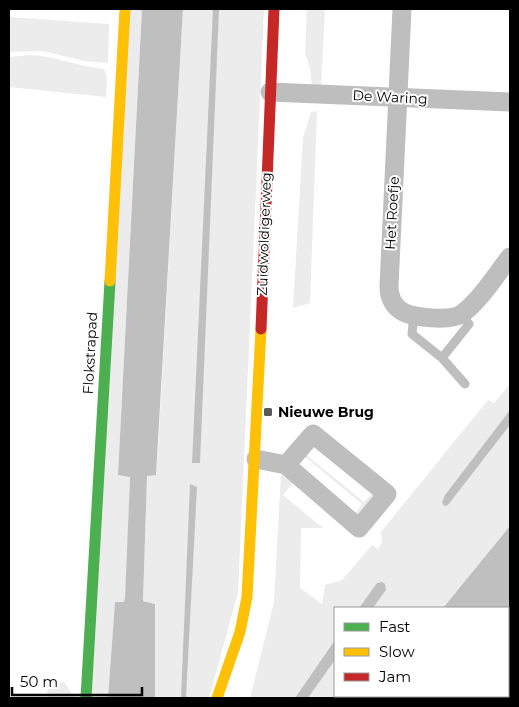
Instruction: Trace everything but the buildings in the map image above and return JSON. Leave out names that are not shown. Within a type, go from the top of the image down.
[{"type":"main road","name":"Flokstrapad","points":[[86,698],[125,9]]},
{"type":"main road","name":"Zuidwoldigerweg","points":[[219,696],[240,632],[247,597],[256,459],[274,9]]},
{"type":"street","name":"Het Roefje","points":[[402,9],[389,293],[395,306],[414,315],[438,318],[461,314]]},
{"type":"street","name":"De Waring","points":[[270,92],[510,102]]},
{"type":"street","points":[[461,314],[478,298],[510,257]]},
{"type":"street","points":[[256,459],[286,465],[359,528],[386,494],[313,434],[286,465]]},
{"type":"lane","points":[[442,358],[470,324],[461,314]]},
{"type":"lane","points":[[414,315],[412,334],[442,358],[464,384]]},
{"type":"shaded area","points":[[130,9],[142,9],[118,475],[130,476],[125,602],[115,603],[108,698],[91,698]]},
{"type":"shaded area","points":[[142,9],[183,9],[156,475],[147,476],[143,601],[155,604],[155,698],[108,698],[115,602],[124,602],[125,598],[130,477],[118,475]]},
{"type":"shaded area","points":[[183,9],[264,9],[238,593],[209,698],[155,698],[155,604],[143,601],[147,476],[156,475],[158,450]]},
{"type":"shaded area","points":[[213,9],[219,9],[200,463],[192,463]]},
{"type":"shaded area","points":[[307,9],[325,9],[321,88],[312,87],[310,68],[305,53]]},
{"type":"shaded area","points":[[9,17],[109,24],[108,63],[84,61],[43,51],[9,52]]},
{"type":"shaded area","points":[[30,55],[49,57],[104,69],[107,77],[106,97],[9,87],[9,57]]},
{"type":"shaded area","points":[[317,111],[310,303],[293,308],[303,138],[311,112]]},
{"type":"shaded area","points":[[510,384],[510,410],[445,495],[448,505],[510,425],[510,526],[444,607],[374,607],[386,590],[377,583],[360,607],[334,607],[334,641],[295,698],[250,698],[274,602],[281,474],[293,483],[283,495],[323,528],[301,528],[300,588],[322,604],[325,585],[342,580],[372,545],[378,549],[382,543],[381,532],[488,400],[494,403]]},
{"type":"shaded area","points":[[510,410],[510,425],[448,505],[444,506],[442,502],[445,495]]},
{"type":"shaded area","points":[[305,454],[364,502],[372,493],[373,496],[359,514],[355,514],[362,504],[303,455]]},
{"type":"shaded area","points":[[190,484],[197,487],[186,697],[181,698]]},
{"type":"shaded area","points":[[510,526],[509,613],[509,607],[444,607]]},
{"type":"shaded area","points":[[382,582],[385,584],[386,590],[374,607],[360,607],[377,583]]},
{"type":"shaded area","points":[[510,611],[510,698],[442,698],[509,697]]},
{"type":"shaded area","points":[[334,641],[334,661],[308,698],[295,698]]},
{"type":"shaded area","points":[[334,661],[334,697],[379,697],[378,698],[308,698]]},
{"type":"shaded area","points":[[64,682],[75,698],[47,698],[47,692],[51,685]]},
{"type":"shaded area","points":[[379,697],[442,697],[442,698]]},
{"type":"traffic: fast","points":[[86,698],[110,281]]},
{"type":"traffic: slow","points":[[110,281],[125,9]]},
{"type":"traffic: slow","points":[[217,698],[240,632],[247,597],[261,329]]},
{"type":"traffic: jam","points":[[261,329],[274,9]]},
{"type":"place","name":"Nieuwe Brug","points":[[268,412]]}]
